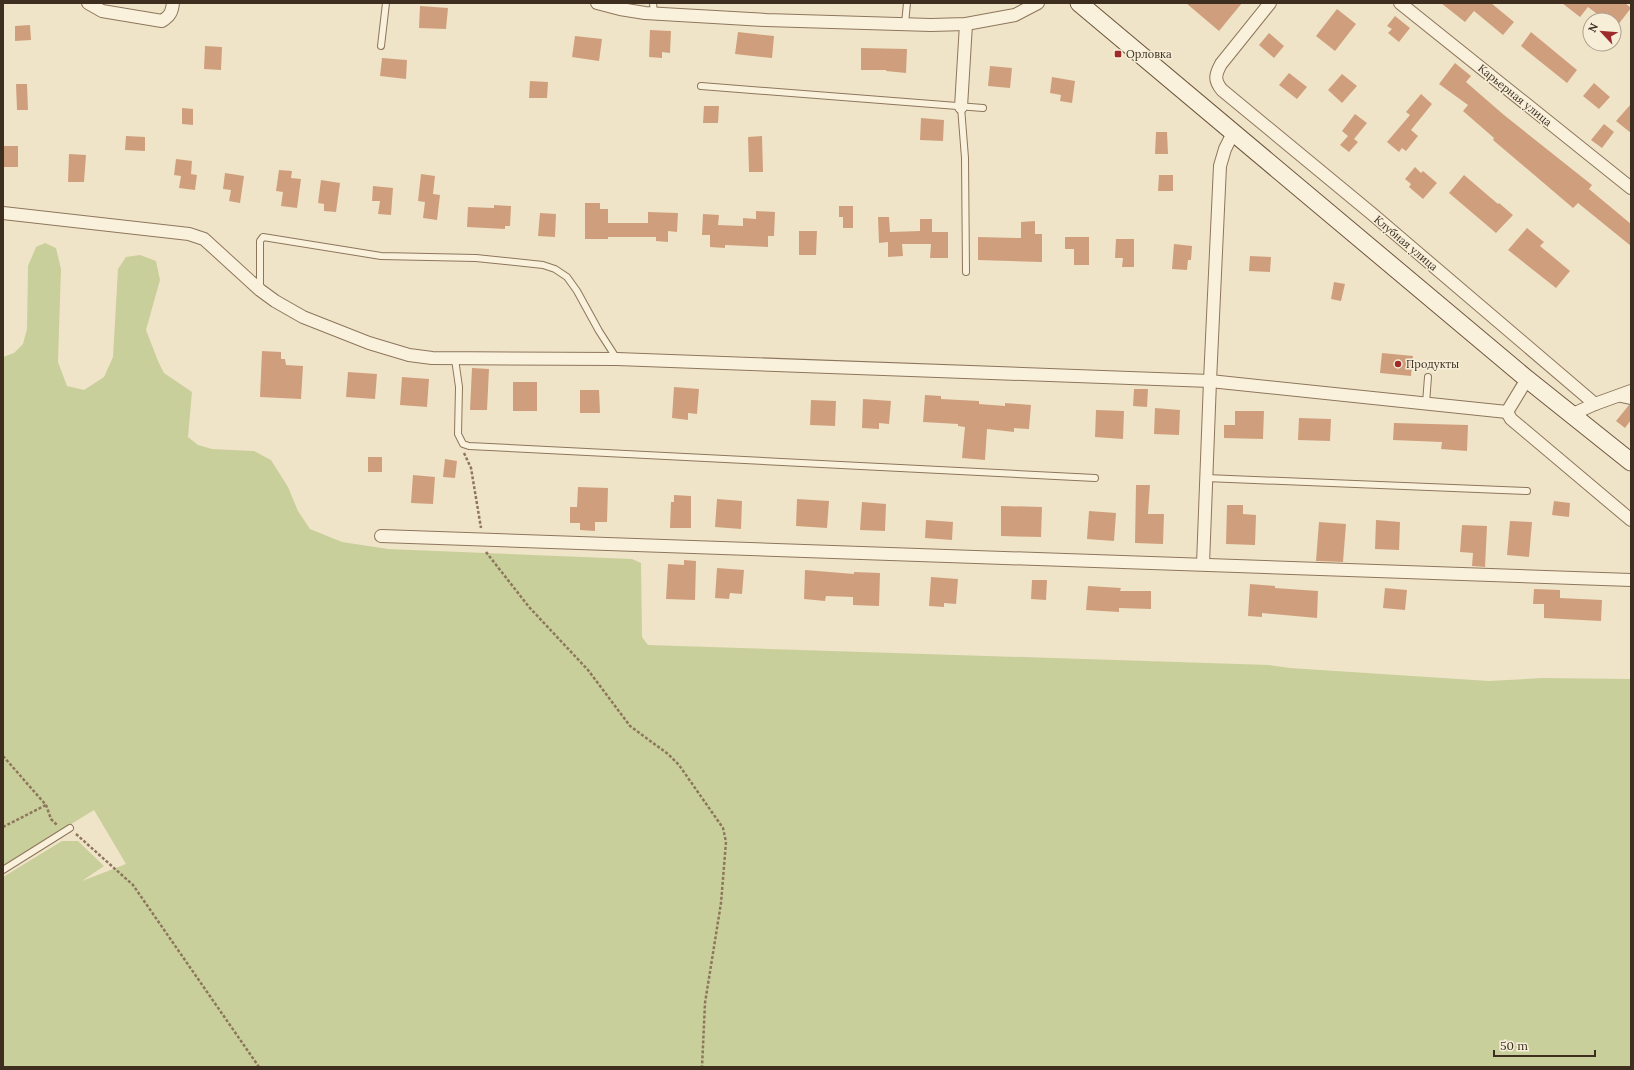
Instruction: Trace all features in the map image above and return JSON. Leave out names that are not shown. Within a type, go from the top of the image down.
[{"type":"main road","points":[[1079,3],[1527,379],[1573,414],[1631,462]]},
{"type":"street","points":[[88,3],[102,11],[162,20],[168,17],[173,10],[173,3]]},
{"type":"street","points":[[597,3],[620,9],[653,8],[766,20],[905,24],[966,24],[1015,15],[1038,3]]},
{"type":"street","name":"Клубная улица","points":[[1270,3],[1221,64],[1216,74],[1216,82],[1222,90],[1377,218],[1595,404]]},
{"type":"street","name":"Карьерная улица","points":[[1400,3],[1631,188]]},
{"type":"street","points":[[961,107],[966,24]]},
{"type":"street","points":[[1203,564],[1220,166],[1225,149],[1233,133]]},
{"type":"street","points":[[3,213],[189,234],[204,239],[260,290],[275,301],[303,317],[369,344],[409,355],[455,359],[617,359],[1210,381],[1507,412]]},
{"type":"street","points":[[1507,412],[1527,379]]},
{"type":"street","points":[[1573,414],[1595,404],[1631,392]]},
{"type":"street","points":[[1507,412],[1511,419],[1631,520]]},
{"type":"street","points":[[381,536],[482,538],[1631,580]]},
{"type":"lane","points":[[381,46],[386,3]]},
{"type":"lane","points":[[905,24],[907,3]]},
{"type":"lane","points":[[701,86],[983,108]]},
{"type":"lane","points":[[961,107],[965,158],[966,272]]},
{"type":"lane","points":[[260,290],[260,241],[263,238],[381,256],[476,258],[543,265],[555,269],[567,277],[577,291],[599,331],[617,359]]},
{"type":"lane","points":[[455,359],[459,387],[458,434],[463,444],[469,446],[1095,478]]},
{"type":"lane","points":[[1426,403],[1428,377]]},
{"type":"lane","points":[[1616,398],[1631,401]]},
{"type":"lane","points":[[1206,478],[1527,491]]},
{"type":"lane","points":[[3,870],[70,828]]},
{"type":"path","points":[[458,434],[460,446],[471,468],[482,538],[487,554],[529,607],[588,670],[630,726],[668,754],[679,765],[723,828],[726,842],[721,904],[705,1003],[702,1067]]},
{"type":"path","points":[[3,756],[46,805],[51,819],[56,825],[70,828],[133,884],[259,1067]]},
{"type":"path","points":[[3,827],[46,805]]},
{"type":"green space","points":[[45,243],[56,248],[61,269],[58,362],[67,386],[84,390],[104,377],[113,357],[118,269],[126,257],[140,255],[156,261],[160,280],[146,330],[164,373],[192,392],[188,437],[198,445],[212,449],[254,451],[271,460],[288,487],[298,511],[310,529],[342,542],[388,549],[632,559],[641,563],[642,637],[648,645],[1269,665],[1290,668],[1489,681],[1542,678],[1631,679],[1631,1067],[3,1067],[3,877],[62,841],[78,841],[104,866],[82,881],[126,864],[94,810],[3,866],[3,357],[14,353],[23,344],[27,329],[28,266],[36,247]]},
{"type":"building","points":[[1186,3],[1242,3],[1219,31]]},
{"type":"building","points":[[1441,3],[1491,3],[1514,22],[1503,35],[1474,11],[1465,22]]},
{"type":"building","points":[[1562,3],[1625,3],[1631,8],[1622,20],[1622,12],[1595,12],[1588,7],[1584,12],[1582,12],[1580,17]]},
{"type":"building","points":[[420,6],[448,8],[446,29],[419,28]]},
{"type":"building","points":[[1337,9],[1356,24],[1335,51],[1316,36]]},
{"type":"building","points":[[1395,16],[1410,28],[1399,42],[1388,33],[1392,29],[1387,26]]},
{"type":"building","points":[[30,25],[31,40],[15,41],[15,26]]},
{"type":"building","points":[[650,30],[671,31],[670,53],[662,52],[662,58],[649,57]]},
{"type":"building","points":[[738,32],[774,36],[772,58],[735,54]]},
{"type":"building","points":[[1531,32],[1577,70],[1567,83],[1521,46]]},
{"type":"building","points":[[1269,33],[1284,46],[1274,58],[1259,45]]},
{"type":"building","points":[[575,36],[602,39],[599,61],[572,57]]},
{"type":"building","points":[[205,46],[222,47],[221,70],[204,69]]},
{"type":"building","points":[[861,48],[907,49],[906,73],[886,70],[861,70]]},
{"type":"building","points":[[382,58],[407,60],[406,79],[380,76]]},
{"type":"building","points":[[1455,63],[1471,76],[1466,82],[1504,115],[1592,185],[1589,189],[1631,224],[1631,246],[1578,203],[1573,208],[1493,140],[1494,138],[1463,111],[1468,105],[1439,84]]},
{"type":"building","points":[[990,66],[1012,68],[1010,88],[988,86]]},
{"type":"building","points":[[1289,73],[1307,87],[1297,99],[1279,85]]},
{"type":"building","points":[[1342,74],[1357,86],[1342,103],[1328,90]]},
{"type":"building","points":[[1052,77],[1075,81],[1072,103],[1060,101],[1061,95],[1050,93]]},
{"type":"building","points":[[530,81],[548,82],[547,98],[529,98]]},
{"type":"building","points":[[1594,83],[1610,97],[1599,109],[1583,96]]},
{"type":"building","points":[[16,84],[27,84],[28,110],[17,110]]},
{"type":"building","points":[[1421,94],[1432,104],[1411,130],[1418,136],[1406,151],[1402,148],[1399,152],[1387,142],[1410,115],[1406,112]]},
{"type":"building","points":[[1631,104],[1631,133],[1616,121]]},
{"type":"building","points":[[704,106],[719,106],[718,123],[703,123]]},
{"type":"building","points":[[182,108],[193,109],[193,125],[182,124]]},
{"type":"building","points":[[1355,114],[1367,123],[1354,139],[1358,142],[1349,152],[1340,145],[1348,136],[1342,131]]},
{"type":"building","points":[[921,118],[944,120],[943,141],[920,140]]},
{"type":"building","points":[[1604,124],[1614,132],[1602,148],[1591,140]]},
{"type":"building","points":[[1156,132],[1167,132],[1168,154],[1155,154]]},
{"type":"building","points":[[126,136],[145,137],[145,151],[125,150]]},
{"type":"building","points":[[762,136],[763,172],[749,172],[748,137]]},
{"type":"building","points":[[3,146],[18,146],[18,167],[3,167]]},
{"type":"building","points":[[69,154],[86,155],[84,182],[68,182]]},
{"type":"building","points":[[176,159],[192,161],[191,174],[197,175],[195,190],[179,188],[181,176],[174,175]]},
{"type":"building","points":[[1415,167],[1421,173],[1423,171],[1437,183],[1423,199],[1409,187],[1411,184],[1405,179]]},
{"type":"building","points":[[279,170],[292,171],[291,178],[301,179],[297,208],[281,206],[283,192],[276,191]]},
{"type":"building","points":[[225,173],[244,176],[240,203],[229,201],[231,190],[223,189]]},
{"type":"building","points":[[421,174],[435,176],[433,194],[440,195],[437,220],[423,218],[425,202],[418,201]]},
{"type":"building","points":[[1159,175],[1173,175],[1173,191],[1158,191]]},
{"type":"building","points":[[1464,175],[1513,215],[1496,233],[1449,193]]},
{"type":"building","points":[[321,180],[340,183],[336,212],[324,211],[324,204],[318,203]]},
{"type":"building","points":[[373,186],[393,188],[391,215],[378,214],[380,201],[372,201]]},
{"type":"building","points":[[585,203],[600,203],[600,209],[608,209],[608,223],[648,223],[648,212],[678,213],[677,232],[668,231],[668,242],[656,241],[656,237],[608,237],[608,239],[585,239]]},
{"type":"building","points":[[494,205],[511,206],[510,226],[505,226],[505,229],[467,227],[468,207],[494,208]]},
{"type":"building","points":[[839,206],[853,206],[853,228],[843,228],[843,217],[839,217]]},
{"type":"building","points":[[756,211],[775,212],[774,236],[768,236],[768,247],[725,245],[725,248],[710,247],[710,235],[702,235],[703,214],[719,215],[718,225],[743,226],[743,218],[756,219]]},
{"type":"building","points":[[540,213],[556,214],[555,237],[538,236]]},
{"type":"building","points":[[878,217],[889,217],[890,232],[920,231],[920,219],[932,219],[932,232],[948,232],[948,258],[930,258],[931,244],[902,244],[903,256],[888,257],[888,242],[879,243]]},
{"type":"building","points":[[1035,221],[1035,234],[1042,234],[1042,262],[978,260],[978,237],[1021,238],[1021,222]]},
{"type":"building","points":[[1527,228],[1544,242],[1540,246],[1570,271],[1556,288],[1508,250]]},
{"type":"building","points":[[799,231],[817,231],[816,255],[799,255]]},
{"type":"building","points":[[1065,237],[1089,237],[1089,265],[1074,265],[1074,249],[1065,249]]},
{"type":"building","points":[[1116,239],[1134,239],[1134,267],[1122,267],[1123,258],[1115,258]]},
{"type":"building","points":[[1174,244],[1192,246],[1191,260],[1188,260],[1187,270],[1172,269]]},
{"type":"building","points":[[1250,256],[1271,257],[1270,272],[1249,271]]},
{"type":"building","points":[[1334,282],[1345,284],[1341,301],[1331,299]]},
{"type":"building","points":[[262,351],[281,352],[281,359],[285,359],[286,365],[303,366],[301,399],[260,397]]},
{"type":"building","points":[[1382,353],[1413,356],[1411,376],[1380,373]]},
{"type":"building","points":[[472,368],[489,369],[487,410],[470,410]]},
{"type":"building","points":[[348,372],[377,374],[375,399],[346,397]]},
{"type":"building","points":[[402,377],[429,379],[427,407],[400,405]]},
{"type":"building","points":[[513,382],[537,382],[537,411],[513,411]]},
{"type":"building","points":[[674,387],[699,389],[697,414],[688,413],[688,420],[672,418]]},
{"type":"building","points":[[1134,389],[1148,389],[1147,407],[1133,406]]},
{"type":"building","points":[[580,390],[599,390],[600,413],[580,413]]},
{"type":"building","points":[[925,395],[941,396],[941,399],[979,401],[979,404],[1005,406],[1005,403],[1031,405],[1029,429],[1014,428],[1014,432],[987,429],[985,460],[962,458],[965,427],[958,426],[958,424],[923,422]]},
{"type":"building","points":[[863,399],[891,401],[889,424],[879,423],[879,429],[862,428]]},
{"type":"building","points":[[811,400],[836,401],[835,426],[810,425]]},
{"type":"building","points":[[1629,405],[1631,405],[1631,420],[1625,428],[1616,421]]},
{"type":"building","points":[[1155,408],[1180,410],[1179,435],[1154,434]]},
{"type":"building","points":[[1096,410],[1124,411],[1123,439],[1095,437]]},
{"type":"building","points":[[1235,411],[1264,411],[1263,439],[1224,438],[1224,425],[1235,425]]},
{"type":"building","points":[[1299,418],[1331,419],[1330,441],[1298,440]]},
{"type":"building","points":[[1394,423],[1468,425],[1467,451],[1441,449],[1442,442],[1393,440]]},
{"type":"building","points":[[368,457],[382,457],[382,472],[368,472]]},
{"type":"building","points":[[445,459],[457,461],[455,478],[443,477]]},
{"type":"building","points":[[413,475],[435,477],[433,504],[411,503]]},
{"type":"building","points":[[1136,485],[1150,485],[1148,514],[1164,514],[1163,544],[1135,543]]},
{"type":"building","points":[[578,487],[608,488],[607,522],[595,522],[595,531],[580,530],[580,523],[570,523],[570,507],[577,507]]},
{"type":"building","points":[[674,495],[691,496],[691,528],[670,528],[671,502],[674,502]]},
{"type":"building","points":[[717,499],[742,501],[741,529],[715,527]]},
{"type":"building","points":[[797,499],[829,501],[827,528],[796,526]]},
{"type":"building","points":[[1554,501],[1570,503],[1569,517],[1552,515]]},
{"type":"building","points":[[862,502],[886,504],[885,531],[860,530]]},
{"type":"building","points":[[1227,505],[1243,505],[1243,514],[1256,515],[1255,545],[1226,544]]},
{"type":"building","points":[[1001,506],[1042,507],[1041,537],[1001,536]]},
{"type":"building","points":[[1089,511],[1116,513],[1114,541],[1087,539]]},
{"type":"building","points":[[926,520],[953,522],[952,540],[925,538]]},
{"type":"building","points":[[1376,520],[1400,522],[1399,550],[1375,549]]},
{"type":"building","points":[[1510,521],[1532,522],[1529,557],[1507,555]]},
{"type":"building","points":[[1319,522],[1346,524],[1343,562],[1316,561]]},
{"type":"building","points":[[1462,525],[1487,526],[1485,567],[1472,566],[1473,553],[1460,552]]},
{"type":"building","points":[[684,560],[696,561],[695,600],[666,599],[668,564],[684,565]]},
{"type":"building","points":[[717,568],[744,570],[742,594],[730,593],[729,599],[715,598]]},
{"type":"building","points":[[805,570],[854,574],[854,572],[880,573],[879,606],[853,605],[853,597],[826,596],[825,601],[804,599]]},
{"type":"building","points":[[931,577],[958,579],[956,604],[944,603],[944,607],[929,606]]},
{"type":"building","points":[[1032,580],[1047,580],[1046,600],[1031,599]]},
{"type":"building","points":[[1250,584],[1275,586],[1275,588],[1318,591],[1317,618],[1262,613],[1262,617],[1248,616]]},
{"type":"building","points":[[1088,586],[1121,588],[1120,591],[1151,591],[1151,609],[1119,608],[1119,612],[1086,610]]},
{"type":"building","points":[[1385,588],[1407,590],[1405,610],[1383,608]]},
{"type":"building","points":[[1534,589],[1560,590],[1560,598],[1602,600],[1601,621],[1544,618],[1544,604],[1533,604]]},
{"type":"place","name":"Орловка","points":[[1118,54]]},
{"type":"place","name":"Продукты","points":[[1398,364]]}]
